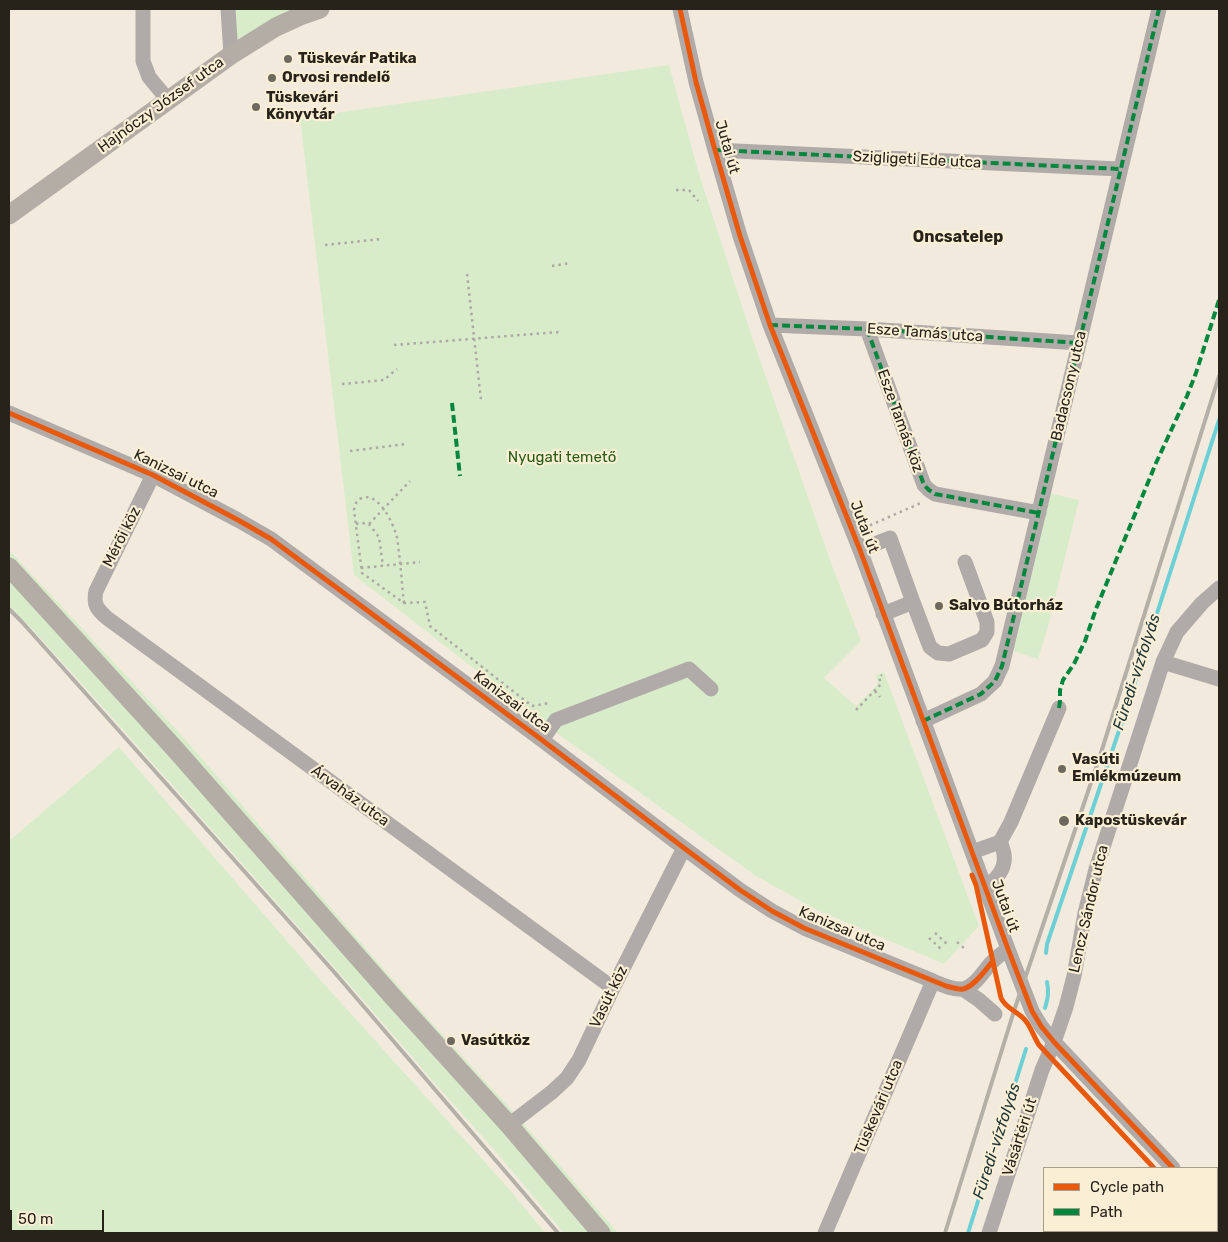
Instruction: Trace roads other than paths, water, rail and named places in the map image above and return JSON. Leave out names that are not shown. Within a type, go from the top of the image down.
[{"type":"main road","name":"Hajnóczy József utca","points":[[9,215],[231,55],[276,27],[320,9]]},
{"type":"main road","points":[[9,567],[175,750],[509,1125],[601,1233]]},
{"type":"street","points":[[143,9],[143,60],[149,77],[168,100]]},
{"type":"street","points":[[228,9],[231,55]]},
{"type":"street","name":"Jutai út","points":[[680,9],[696,82],[715,150],[740,236],[770,325],[860,550],[1032,1011],[1054,1042]]},
{"type":"street","name":"Badacsony utca","points":[[923,720],[981,694],[995,681],[1002,666],[1159,9]]},
{"type":"street","name":"Szigligeti Ede utca","points":[[715,150],[1120,169]]},
{"type":"street","name":"Esze Tamás utca","points":[[770,325],[867,329],[1079,343]]},
{"type":"street","name":"Esze Tamás köz","points":[[867,329],[924,485],[935,494],[1039,513]]},
{"type":"street","name":"Kanizsai utca","points":[[9,413],[153,475],[271,539],[684,848],[772,911],[804,928],[933,981],[963,989],[995,1014]]},
{"type":"street","name":"Mérői köz","points":[[94,599],[99,583],[153,475]]},
{"type":"street","points":[[860,550],[890,538],[930,647],[938,653],[949,654],[982,640],[987,632],[987,622],[965,562]]},
{"type":"street","name":"Lencz Sándor utca","points":[[1054,1042],[1074,976],[1085,913],[1096,869],[1163,662],[1177,632],[1202,603],[1219,588]]},
{"type":"street","name":"Árvaház utca","points":[[94,599],[98,610],[107,618],[613,988]]},
{"type":"street","points":[[883,614],[913,602]]},
{"type":"street","points":[[1163,662],[1219,679]]},
{"type":"street","points":[[542,740],[556,720],[689,669],[711,689]]},
{"type":"street","points":[[972,852],[1000,842],[1011,822],[1059,708]]},
{"type":"street","points":[[985,888],[997,879],[1004,864],[1004,851],[1000,842]]},
{"type":"street","name":"Vasút köz","points":[[509,1125],[552,1092],[567,1078],[579,1060],[684,848]]},
{"type":"street","points":[[963,989],[974,982],[993,961],[1008,949]]},
{"type":"street","name":"Tüskevári utca","points":[[825,1233],[933,981]]},
{"type":"street","points":[[1054,1042],[1172,1167]]},
{"type":"street","name":"Vásártéri út","points":[[989,1233],[1042,1070],[1054,1042]]},
{"type":"waterway","name":"Füredi-vízfolyás","points":[[1046,953],[1047,944],[1127,707],[1219,420]]},
{"type":"waterway","name":"Füredi-vízfolyás","points":[[1045,1008],[1048,995],[1047,982]]},
{"type":"waterway","name":"Füredi-vízfolyás","points":[[968,1233],[1026,1049]]},
{"type":"railway","points":[[945,1233],[1014,1011],[1100,756],[1219,376]]},
{"type":"railway","points":[[9,609],[335,973],[558,1233]]},
{"type":"place","name":"Tüskevár Patika","points":[[288,59]]},
{"type":"place","name":"Orvosi rendelő","points":[[272,78]]},
{"type":"place","name":"Tüskevári Könyvtár","points":[[256,107]]},
{"type":"place","name":"Salvo Bútorház","points":[[939,606]]},
{"type":"place","name":"Vasúti Emlékmúzeum","points":[[1062,769]]},
{"type":"place","name":"Kapostüskevár","points":[[1064,821]]},
{"type":"place","name":"Vasútköz","points":[[451,1041]]},
{"type":"district","name":"Oncsatelep","points":[[958,237]]},
{"type":"park label","name":"Nyugati temető","points":[[562,458]]}]
